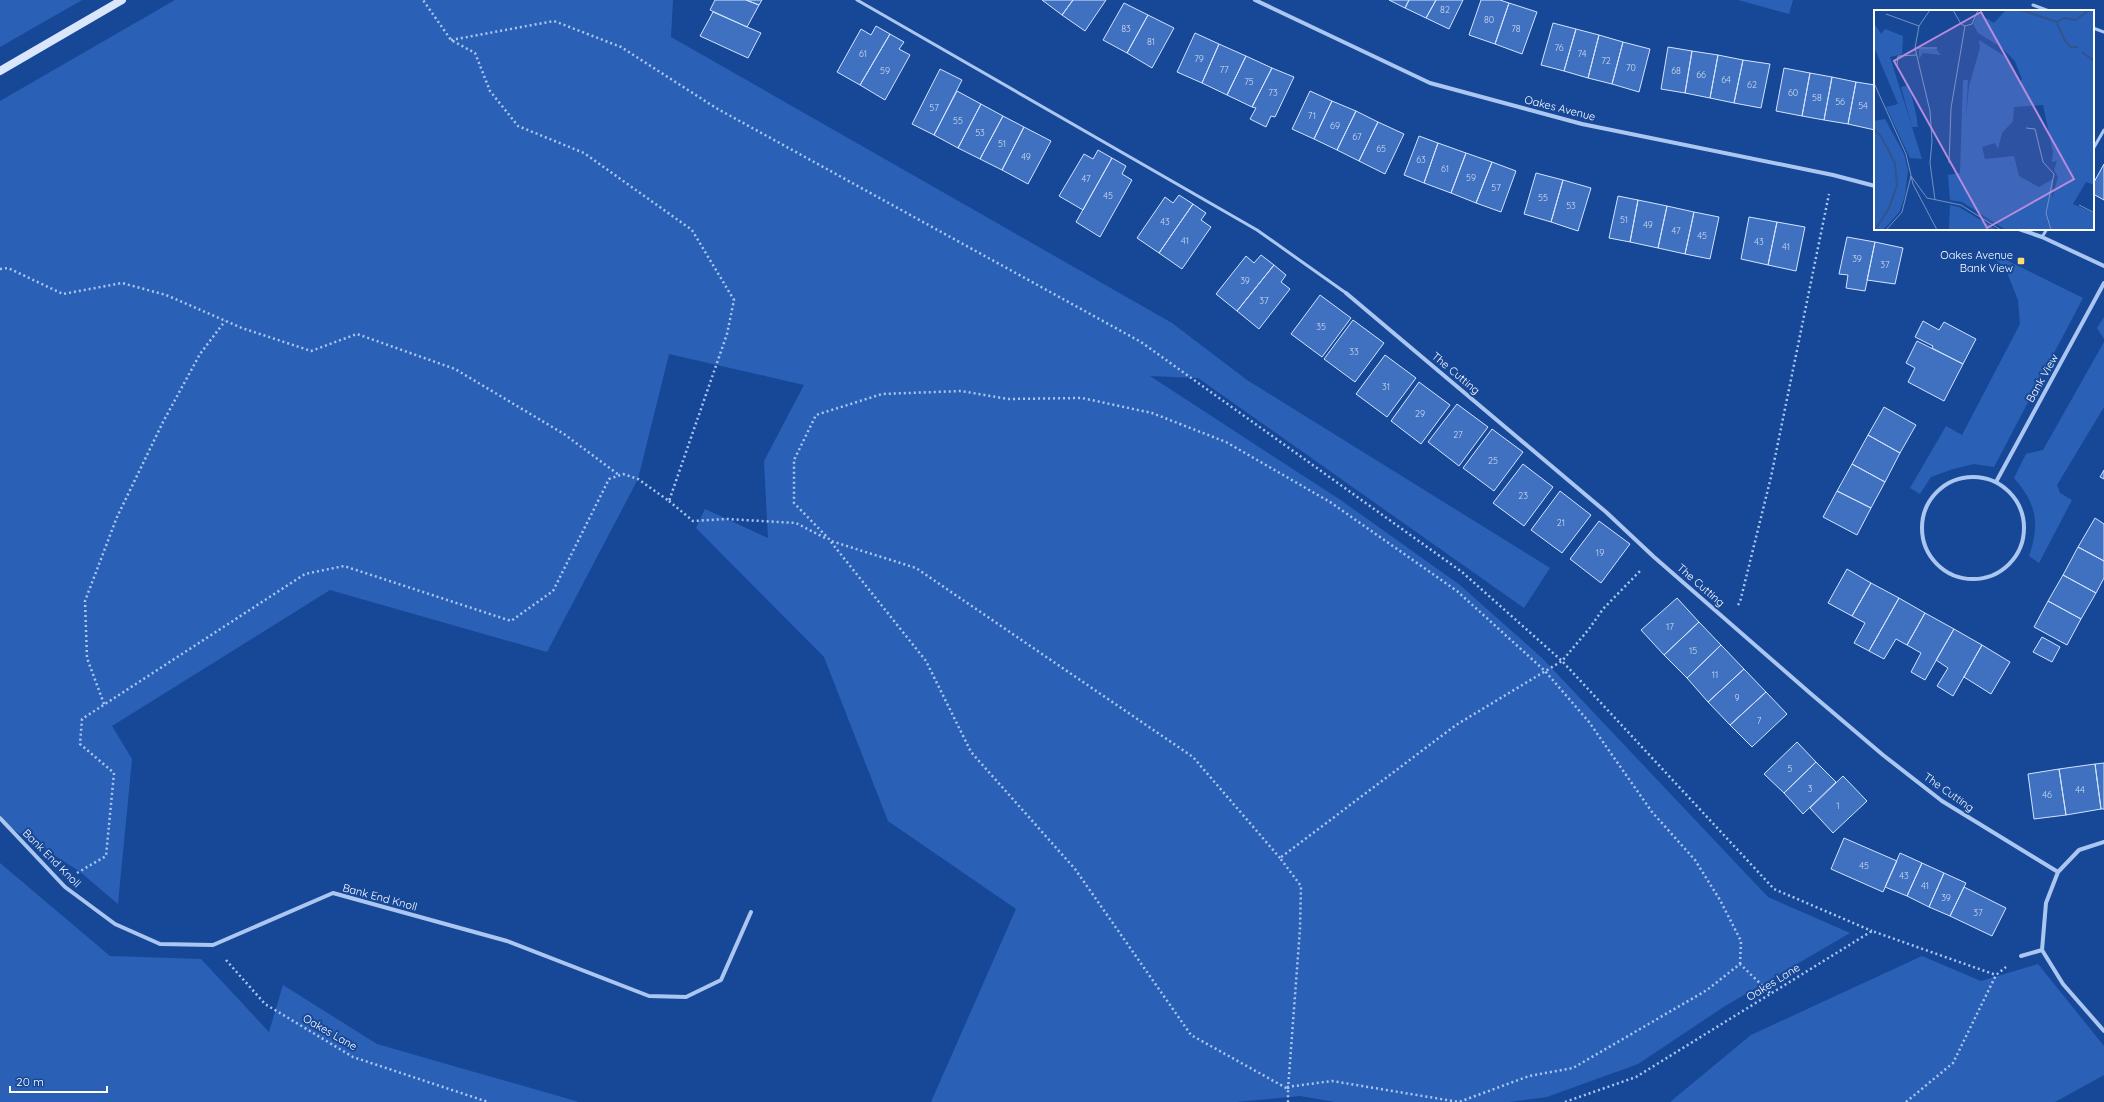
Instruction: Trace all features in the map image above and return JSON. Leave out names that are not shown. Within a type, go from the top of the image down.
[{"type":"street","points":[[0,71],[122,0]]},
{"type":"street","name":"Oakes Avenue","points":[[1255,0],[1430,83],[1582,124],[1833,175],[1874,186]]},
{"type":"street","points":[[2022,230],[2042,237],[2104,266]]},
{"type":"street","name":"Bank View","points":[[1996,482],[2104,283]]},
{"type":"street","name":"The Cutting","points":[[1346,293],[1606,512],[1654,557],[1815,698],[1883,755],[1936,796],[2058,872]]},
{"type":"street","points":[[1980,477],[1996,482],[2010,493],[2020,508],[2024,525],[2023,543],[2015,559],[2002,571],[1986,578],[1969,580],[1953,576],[1939,568],[1927,550],[1923,539],[1922,523],[1926,507],[1935,494],[1948,483],[1960,479],[1980,477]]},
{"type":"street","name":"Bank End Knoll","points":[[0,818],[65,887],[114,924],[160,944],[212,945],[333,893],[507,941],[649,996],[686,997],[722,980],[751,912]]},
{"type":"street","points":[[2104,842],[2079,850],[2058,872],[2046,903],[2042,950],[2063,984],[2104,1031]]},
{"type":"street","points":[[2021,956],[2042,950]]},
{"type":"lane","points":[[857,0],[1257,230],[1346,293]]},
{"type":"lane","points":[[2033,5],[2046,10]]},
{"type":"lane","points":[[2094,28],[2104,32]]},
{"type":"lane","points":[[2094,147],[2104,130]]},
{"type":"lane","points":[[2042,237],[2046,230]]},
{"type":"path","points":[[424,0],[451,40],[475,53],[490,91],[518,126],[584,153],[692,230],[734,300],[725,341],[669,501]]},
{"type":"path","points":[[451,40],[554,21],[621,47],[716,108],[1141,342],[1462,572],[1562,661],[1774,889],[1872,931],[1996,975]]},
{"type":"path","points":[[1726,619],[1740,602],[1771,477],[1833,175]]},
{"type":"path","points":[[0,269],[8,268],[63,294],[122,283],[166,295],[225,321],[311,351],[357,334],[455,369],[564,434],[619,476]]},
{"type":"path","points":[[104,704],[87,658],[85,601],[117,517],[163,422],[200,354],[225,321]]},
{"type":"path","points":[[1288,1089],[1191,1035],[1075,869],[971,752],[926,661],[831,541],[794,503],[794,460],[816,415],[882,394],[961,391],[1008,398],[1082,398],[1152,413],[1226,442],[1330,502],[1457,591],[1545,671],[1589,722],[1652,812],[1695,860],[1720,900],[1741,941],[1740,964],[1771,994]]},
{"type":"path","points":[[65,887],[79,871],[106,856],[114,773],[80,744],[82,719],[305,574],[344,566],[511,621],[553,591],[609,479],[623,474],[638,478],[693,521],[727,519],[796,523],[831,541],[916,568],[1193,757],[1280,858],[1301,886],[1300,929],[1288,1102]]},
{"type":"path","points":[[1280,858],[1456,724],[1562,661],[1589,629],[1603,608],[1654,557]]},
{"type":"path","name":"Oakes Lane","points":[[1565,1102],[1636,1077],[1872,931]]},
{"type":"path","name":"Oakes Lane","points":[[212,945],[265,1004],[354,1057],[488,1102]]},
{"type":"path","points":[[1906,1102],[1953,1063],[1996,975],[2021,956]]},
{"type":"path","points":[[1285,1087],[1332,1081],[1459,1102],[1529,1076],[1573,1068],[1707,990],[1740,964]]},
{"type":"shaded area","points":[[0,0],[82,0],[0,47]]},
{"type":"shaded area","points":[[175,0],[673,0],[671,37],[1172,323],[1247,380],[1550,568],[1524,608],[1198,378],[1150,376],[1342,501],[1460,585],[1542,658],[1768,897],[1850,933],[1725,1006],[1638,1064],[1547,1097],[1509,1102],[1335,1102],[1300,1096],[1236,1102],[931,1102],[1016,909],[888,821],[824,657],[696,528],[705,509],[768,538],[764,461],[804,385],[669,354],[638,479],[547,652],[330,590],[112,726],[132,759],[118,904],[79,871],[0,821],[0,101]]},
{"type":"shaded area","points":[[1738,0],[1793,0],[1789,14]]},
{"type":"shaded area","points":[[1990,252],[2083,298],[1994,467],[1974,464],[1953,469],[1931,477],[1920,494],[1910,488],[1946,426],[1962,435],[2020,324],[2018,300],[2008,275]]},
{"type":"shaded area","points":[[2104,317],[2104,339],[2097,328]]},
{"type":"shaded area","points":[[2104,342],[2104,407],[2057,485],[2060,493],[2072,500],[2039,563],[2029,556],[2035,534],[2032,506],[2028,497],[2014,478],[2026,454],[2043,450]]},
{"type":"shaded area","points":[[0,863],[110,956],[201,959],[269,1032],[283,985],[377,1044],[579,1102],[0,1102]]},
{"type":"shaded area","points":[[1922,956],[1981,981],[2038,964],[2104,1046],[2104,1075],[2055,1102],[1670,1102],[1751,1035]]},
{"type":"building","points":[[715,0],[746,0],[759,5],[747,27],[710,10]]},
{"type":"building","points":[[746,0],[762,0],[759,5]]},
{"type":"building","points":[[1042,0],[1073,0],[1062,15]]},
{"type":"building","points":[[1073,0],[1106,0],[1085,31],[1062,15]]},
{"type":"building","points":[[1389,0],[1409,0],[1405,8]]},
{"type":"building","points":[[1409,0],[1436,0],[1426,18],[1405,8]]},
{"type":"building","points":[[1436,0],[1463,0],[1449,29],[1426,18]]},
{"type":"building","points":[[1481,0],[1500,0],[1509,3],[1495,44],[1469,35]]},
{"type":"building","points":[[1124,3],[1148,15],[1127,53],[1103,40]]},
{"type":"building","points":[[1509,3],[1537,12],[1522,54],[1495,44]]},
{"type":"building","points":[[713,12],[761,33],[748,58],[700,36]]},
{"type":"building","points":[[1148,15],[1174,28],[1152,68],[1127,53]]},
{"type":"building","points":[[1553,23],[1576,29],[1564,71],[1541,65]]},
{"type":"building","points":[[876,26],[890,34],[860,85],[837,72],[861,29],[871,35]]},
{"type":"building","points":[[1576,29],[1599,35],[1588,78],[1564,71]]},
{"type":"building","points":[[1195,33],[1219,44],[1202,83],[1177,72]]},
{"type":"building","points":[[890,34],[904,42],[899,49],[910,55],[885,100],[860,85]]},
{"type":"building","points":[[1599,35],[1623,42],[1612,84],[1588,78]]},
{"type":"building","points":[[1623,42],[1650,49],[1639,92],[1612,84]]},
{"type":"building","points":[[1219,44],[1246,56],[1227,95],[1202,83]]},
{"type":"building","points":[[1668,47],[1692,51],[1685,93],[1661,89]]},
{"type":"building","points":[[1692,51],[1718,55],[1710,98],[1685,93]]},
{"type":"building","points":[[1718,55],[1743,60],[1734,103],[1710,98]]},
{"type":"building","points":[[1246,56],[1272,68],[1252,107],[1227,95]]},
{"type":"building","points":[[1743,60],[1770,64],[1761,108],[1734,103]]},
{"type":"building","points":[[1272,68],[1294,77],[1275,117],[1271,116],[1266,127],[1250,119],[1256,108],[1252,107]]},
{"type":"building","points":[[1784,68],[1810,73],[1802,116],[1776,111]]},
{"type":"building","points":[[940,69],[962,80],[934,135],[912,124]]},
{"type":"building","points":[[1810,73],[1832,77],[1824,120],[1802,116]]},
{"type":"building","points":[[1832,77],[1856,82],[1848,124],[1824,120]]},
{"type":"building","points":[[1856,82],[1874,85],[1874,130],[1848,124]]},
{"type":"building","points":[[957,91],[981,104],[958,148],[934,135]]},
{"type":"building","points":[[1310,91],[1332,101],[1314,139],[1292,129]]},
{"type":"building","points":[[1332,101],[1356,111],[1337,150],[1314,139]]},
{"type":"building","points":[[981,104],[1003,116],[980,159],[958,148]]},
{"type":"building","points":[[1356,111],[1378,122],[1359,161],[1337,150]]},
{"type":"building","points":[[1003,116],[1024,127],[1002,170],[980,159]]},
{"type":"building","points":[[1378,122],[1404,134],[1385,174],[1359,161]]},
{"type":"building","points":[[1024,127],[1051,141],[1028,184],[1002,170]]},
{"type":"building","points":[[1419,136],[1438,143],[1424,183],[1404,175]]},
{"type":"building","points":[[1438,143],[1466,153],[1451,193],[1424,183]]},
{"type":"building","points":[[1098,150],[1112,158],[1083,210],[1059,196],[1084,154],[1093,159]]},
{"type":"building","points":[[1466,153],[1492,162],[1476,203],[1451,193]]},
{"type":"building","points":[[1112,158],[1126,166],[1122,174],[1132,180],[1100,237],[1076,222]]},
{"type":"building","points":[[1492,162],[1516,171],[1501,212],[1476,203]]},
{"type":"building","points":[[2104,164],[2104,200],[2094,195],[2094,182]]},
{"type":"building","points":[[1536,173],[1563,180],[1551,222],[1524,214]]},
{"type":"building","points":[[1563,180],[1591,188],[1578,231],[1551,222]]},
{"type":"building","points":[[1179,195],[1193,204],[1159,253],[1137,238],[1165,197],[1173,203]]},
{"type":"building","points":[[1618,196],[1638,200],[1630,242],[1609,238]]},
{"type":"building","points":[[1638,200],[1667,206],[1658,248],[1630,242]]},
{"type":"building","points":[[1193,204],[1206,213],[1201,220],[1211,227],[1182,269],[1159,253]]},
{"type":"building","points":[[1667,206],[1694,212],[1685,254],[1658,248]]},
{"type":"building","points":[[1694,212],[1719,217],[1710,259],[1685,254]]},
{"type":"building","points":[[1749,217],[1777,222],[1768,265],[1741,259]]},
{"type":"building","points":[[1777,222],[1805,227],[1796,271],[1768,265]]},
{"type":"building","points":[[1847,237],[1875,242],[1865,291],[1846,288],[1848,275],[1839,274]]},
{"type":"building","points":[[1875,242],[1903,248],[1895,284],[1867,280]]},
{"type":"building","points":[[1261,255],[1274,265],[1237,311],[1216,294],[1246,256],[1254,263]]},
{"type":"building","points":[[1274,265],[1286,275],[1281,282],[1290,289],[1259,329],[1237,311]]},
{"type":"building","points":[[1320,295],[1351,318],[1322,357],[1291,334]]},
{"type":"building","points":[[1353,320],[1384,343],[1355,382],[1324,359]]},
{"type":"building","points":[[1923,321],[1939,330],[1944,322],[1976,339],[1963,364],[1932,348],[1933,346],[1915,337]]},
{"type":"building","points":[[1917,341],[1963,364],[1944,401],[1908,382],[1915,368],[1906,363]]},
{"type":"building","points":[[1385,355],[1416,378],[1387,417],[1356,394]]},
{"type":"building","points":[[1419,382],[1450,405],[1421,444],[1391,421]]},
{"type":"building","points":[[1457,404],[1488,427],[1459,466],[1428,442]]},
{"type":"building","points":[[1884,407],[1916,425],[1900,453],[1868,435]]},
{"type":"building","points":[[1492,429],[1523,452],[1494,491],[1463,468]]},
{"type":"building","points":[[1868,435],[1900,453],[1885,482],[1852,464]]},
{"type":"building","points":[[1523,464],[1553,487],[1524,526],[1493,503]]},
{"type":"building","points":[[1852,464],[1885,482],[1871,508],[1837,491]]},
{"type":"building","points":[[2104,470],[2104,479],[2100,477]]},
{"type":"building","points":[[1560,491],[1591,515],[1562,553],[1531,530]]},
{"type":"building","points":[[1837,491],[1871,508],[1857,535],[1823,517]]},
{"type":"building","points":[[2095,518],[2104,524],[2104,561],[2078,547]]},
{"type":"building","points":[[1599,521],[1630,544],[1601,583],[1570,559]]},
{"type":"building","points":[[2078,547],[2104,561],[2104,578],[2096,593],[2063,575]]},
{"type":"building","points":[[1847,569],[1871,583],[1852,616],[1828,603]]},
{"type":"building","points":[[2063,575],[2096,593],[2081,619],[2048,601]]},
{"type":"building","points":[[1871,583],[1899,598],[1869,651],[1854,643],[1865,623],[1852,616]]},
{"type":"building","points":[[1677,598],[1699,622],[1664,655],[1641,630]]},
{"type":"building","points":[[1899,598],[1925,613],[1907,645],[1896,639],[1884,659],[1869,651]]},
{"type":"building","points":[[2048,601],[2081,619],[2067,645],[2034,627]]},
{"type":"building","points":[[1925,613],[1954,629],[1925,680],[1911,672],[1921,653],[1907,645]]},
{"type":"building","points":[[1699,622],[1721,645],[1687,678],[1664,655]]},
{"type":"building","points":[[1954,629],[1982,645],[1953,696],[1937,686],[1948,668],[1936,660]]},
{"type":"building","points":[[2042,637],[2060,647],[2052,662],[2033,652]]},
{"type":"building","points":[[1721,645],[1744,669],[1708,702],[1687,678]]},
{"type":"building","points":[[1982,645],[2010,662],[1991,694],[1964,677]]},
{"type":"building","points":[[1744,669],[1766,692],[1730,725],[1708,702]]},
{"type":"building","points":[[1766,692],[1787,714],[1752,747],[1730,725]]},
{"type":"building","points":[[1797,742],[1816,762],[1784,793],[1764,774]]},
{"type":"building","points":[[1816,762],[1836,782],[1803,814],[1784,793]]},
{"type":"building","points":[[2104,763],[2104,809],[2101,809],[2095,764]]},
{"type":"building","points":[[2095,764],[2101,809],[2066,815],[2059,769]]},
{"type":"building","points":[[2059,769],[2066,815],[2034,819],[2028,774]]},
{"type":"building","points":[[1843,776],[1867,801],[1833,833],[1810,808]]},
{"type":"building","points":[[1844,838],[1897,861],[1883,892],[1831,869]]},
{"type":"building","points":[[1900,853],[1922,863],[1907,896],[1885,887]]},
{"type":"building","points":[[1922,863],[1944,873],[1929,907],[1907,896]]},
{"type":"building","points":[[1944,873],[1966,883],[1950,916],[1929,907]]},
{"type":"building","points":[[1964,887],[2006,908],[1992,936],[1950,916]]},
{"type":"place","name":"Oakes Avenue Bank View","points":[[2021,261]]}]
